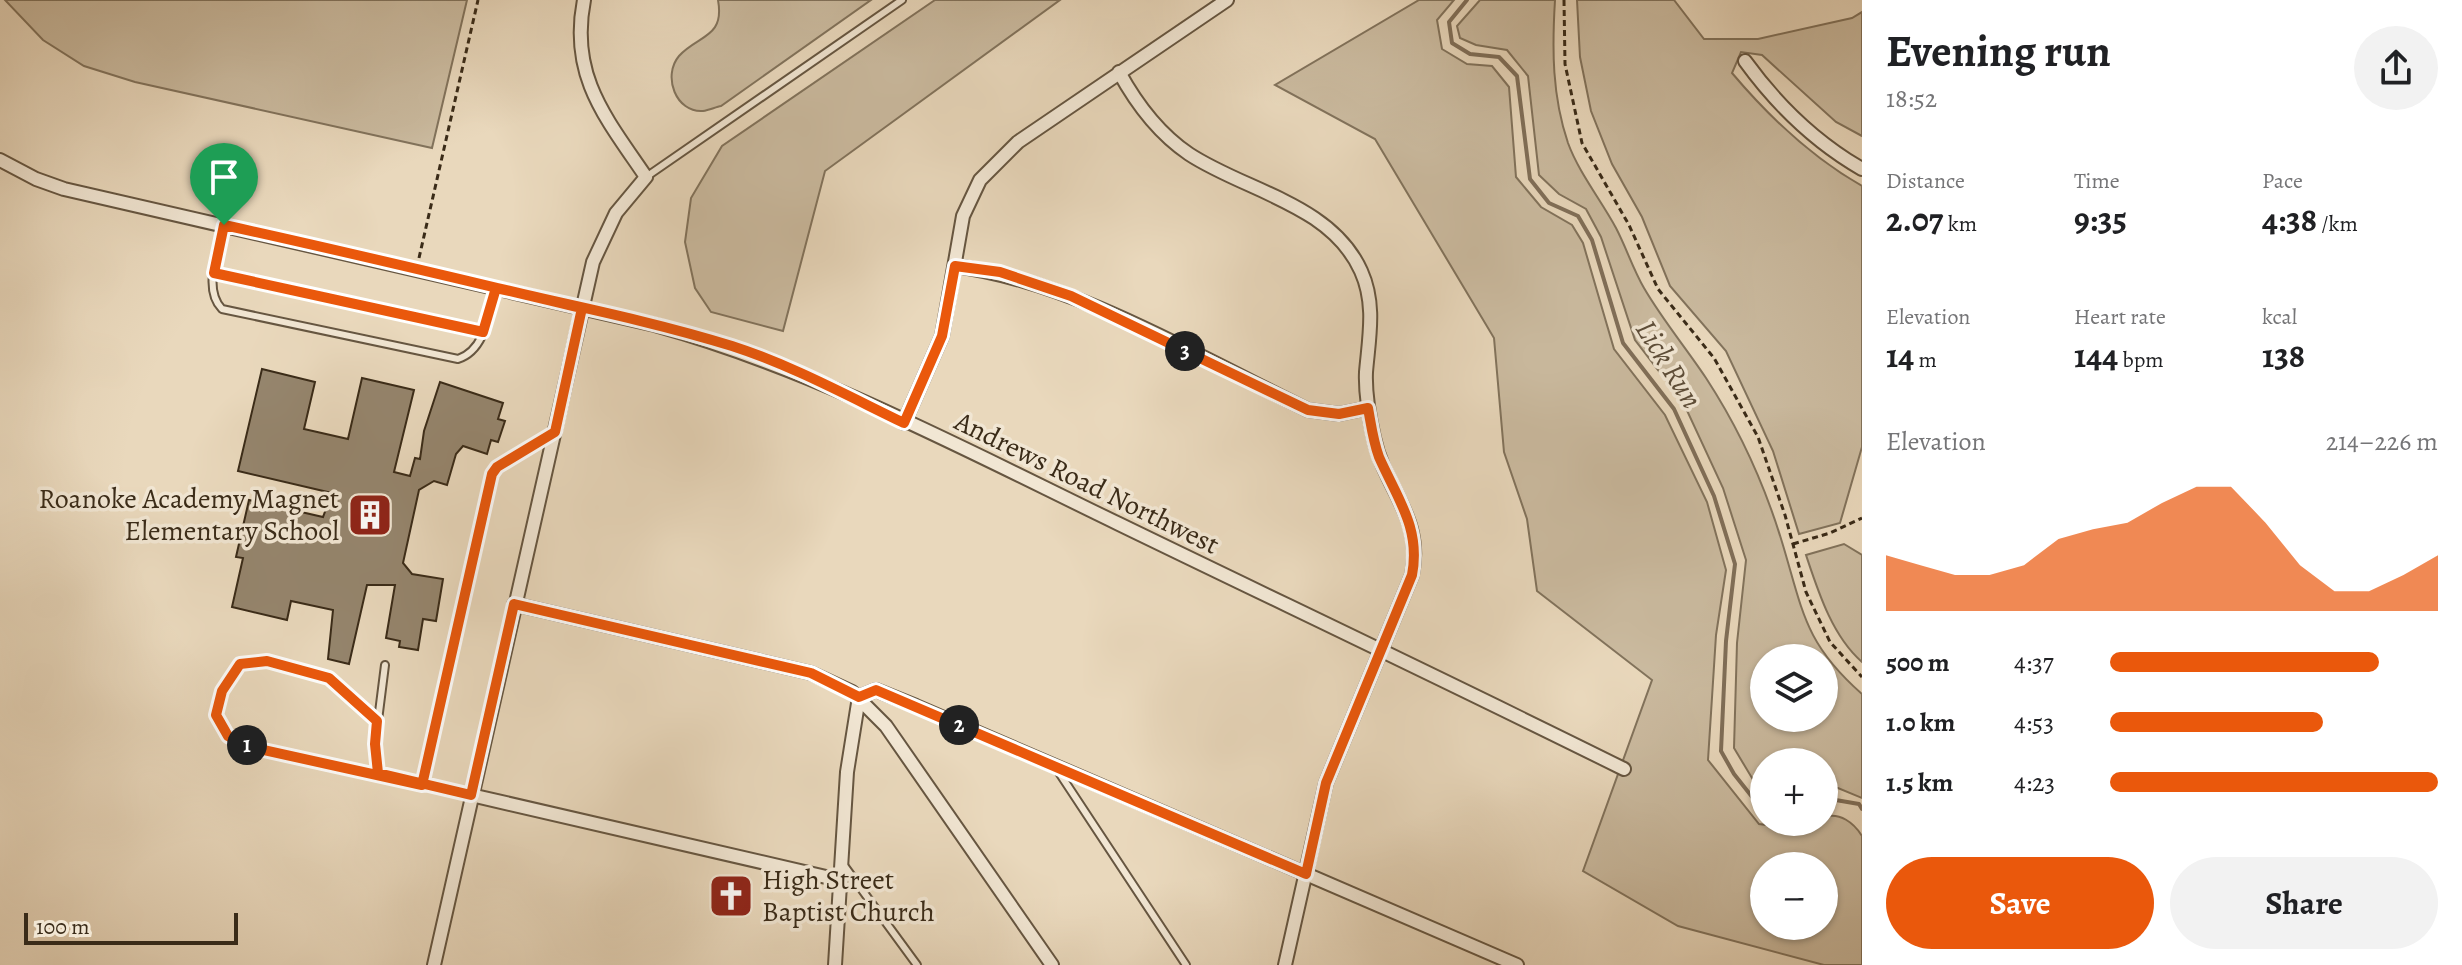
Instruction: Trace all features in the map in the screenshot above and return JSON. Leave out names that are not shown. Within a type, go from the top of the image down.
[{"type":"street","points":[[434,965],[582,308],[603,236],[616,213],[646,177],[605,116],[582,67],[579,32],[584,0]]},
{"type":"street","points":[[904,423],[942,336],[963,216],[975,189],[994,162],[1119,72],[1227,0]]},
{"type":"street","points":[[1745,61],[1783,109],[1818,140],[1862,169]]},
{"type":"street","points":[[1119,72],[1133,99],[1169,138],[1220,172],[1307,214],[1329,228],[1352,253],[1362,272],[1371,313],[1366,374],[1368,408],[1378,454],[1411,521],[1415,537],[1412,575],[1326,783],[1285,965]]},
{"type":"street","name":"Andrews Road Northwest","points":[[0,160],[6,169],[64,189],[417,269],[734,347],[904,423],[1624,769]]},
{"type":"street","points":[[955,266],[1000,272],[1071,296],[1308,410],[1339,414],[1368,408]]},
{"type":"street","points":[[514,604],[811,673],[859,697],[886,726],[1052,965]]},
{"type":"street","points":[[859,697],[876,690],[1517,965]]},
{"type":"street","points":[[835,965],[850,742],[859,697]]},
{"type":"street","points":[[471,795],[839,880]]},
{"type":"lane","points":[[646,177],[902,0]]},
{"type":"lane","points":[[224,225],[212,293],[217,304],[237,312],[449,359],[467,356],[483,332],[496,288]]},
{"type":"lane","points":[[214,273],[483,332]]},
{"type":"lane","points":[[422,785],[492,474],[497,467],[555,432]]},
{"type":"lane","points":[[377,721],[329,678],[267,661],[240,664],[222,691],[216,715],[228,736],[250,747],[471,795]]},
{"type":"lane","points":[[378,773],[375,744],[385,665]]},
{"type":"lane","points":[[1054,765],[1186,965]]},
{"type":"lane","points":[[841,861],[917,965]]},
{"type":"path","points":[[417,269],[478,0]]},
{"type":"path","points":[[1564,0],[1565,64],[1582,143],[1629,225],[1658,289],[1714,358],[1758,437],[1806,592],[1818,620],[1844,661],[1862,677]]},
{"type":"path","points":[[1793,544],[1830,533],[1862,518]]},
{"type":"shaded area","points":[[5,0],[467,0],[432,148],[135,82],[84,66],[43,40]]},
{"type":"shaded area","points":[[718,0],[871,0],[721,106],[694,110],[685,106],[674,92],[672,73],[679,56],[714,29],[718,22]]},
{"type":"shaded area","points":[[935,0],[1060,0],[825,171],[783,331],[711,312],[695,288],[685,242],[691,198],[722,146]]},
{"type":"shaded area","points":[[1419,0],[1454,0],[1437,20],[1442,49],[1467,64],[1492,66],[1509,87],[1516,177],[1541,207],[1572,225],[1583,243],[1614,349],[1665,415],[1707,502],[1726,570],[1716,635],[1708,760],[1750,813],[1750,836],[1838,836],[1838,817],[1859,831],[1862,836],[1862,965],[1824,965],[1678,926],[1583,871],[1652,680],[1537,591],[1527,519],[1504,452],[1494,338],[1375,139],[1275,85]]},
{"type":"shaded area","points":[[1480,0],[1555,0],[1554,72],[1568,143],[1616,228],[1644,288],[1718,397],[1750,457],[1782,542],[1801,607],[1818,644],[1750,644],[1750,732],[1838,732],[1838,670],[1862,694],[1862,798],[1838,788],[1838,748],[1750,748],[1750,775],[1734,748],[1737,643],[1746,560],[1723,488],[1684,404],[1635,340],[1601,237],[1586,209],[1559,194],[1539,175],[1528,76],[1507,50],[1476,45],[1460,38],[1457,26]]},
{"type":"shaded area","points":[[1577,0],[1674,0],[1704,39],[1758,39],[1852,18],[1862,12],[1862,136],[1836,122],[1762,55],[1741,52],[1732,73],[1792,136],[1862,186],[1862,447],[1840,523],[1799,534],[1773,451],[1726,351],[1670,286],[1642,217],[1612,164],[1591,111],[1580,57]]},
{"type":"shaded area","points":[[1844,544],[1862,555],[1862,662],[1834,626],[1806,555]]},
{"type":"building","name":"Roanoke Academy Magnet Elementary School","points":[[262,369],[315,382],[304,429],[348,439],[362,378],[414,390],[394,472],[410,476],[415,458],[420,459],[424,431],[440,382],[503,403],[498,419],[505,421],[498,442],[491,440],[487,454],[463,446],[456,454],[447,485],[434,481],[419,490],[403,563],[412,574],[443,579],[436,621],[423,619],[418,650],[399,647],[400,641],[386,638],[395,585],[367,585],[349,664],[328,659],[333,610],[291,601],[287,620],[232,607],[243,558],[236,557],[249,500],[323,517],[332,493],[238,471]]},
{"type":"waterway","name":"Lick Run","points":[[1467,0],[1449,22],[1452,43],[1470,54],[1499,57],[1517,76],[1530,179],[1549,203],[1578,216],[1592,240],[1623,343],[1674,409],[1714,496],[1735,564],[1726,641],[1721,751],[1750,794]]},
{"type":"waterway","name":"Lick Run","points":[[1838,800],[1859,804],[1862,809]]},
{"type":"place","name":"Roanoke Academy Magnet Elementary School","points":[[370,515]]},
{"type":"place","name":"High Street Baptist Church","points":[[731,896]]},
{"type":"route","points":[[224,225],[214,273],[483,332],[496,288],[582,308],[655,325],[734,347],[904,423],[942,336],[955,266],[1000,272],[1071,296],[1308,410],[1339,414],[1368,408],[1378,454],[1411,521],[1415,558],[1412,575],[1326,783],[1306,874],[876,690],[859,697],[811,673],[514,604],[471,795],[422,785],[378,773],[375,744],[377,721],[329,678],[267,661],[240,664],[222,691],[216,715],[228,736],[250,747],[422,785],[492,474],[497,467],[555,432],[582,308],[417,269],[224,225]]}]
